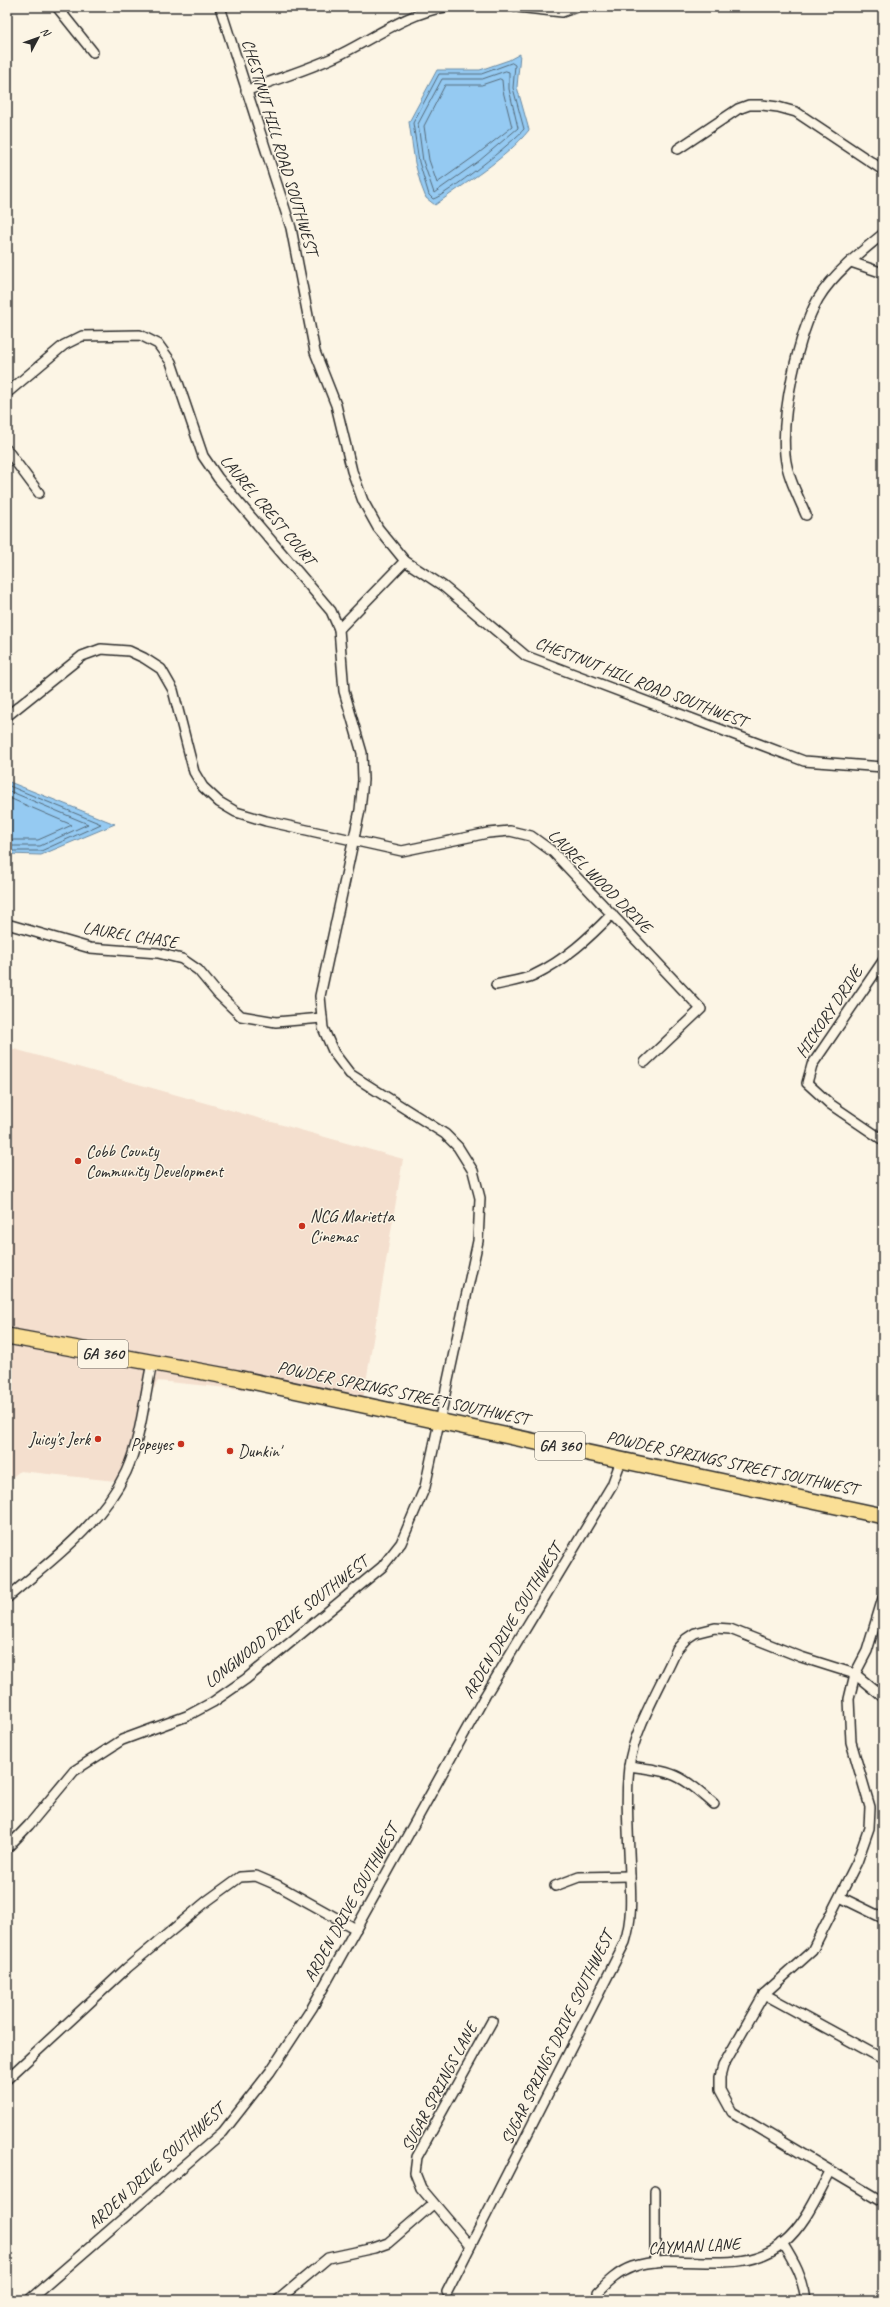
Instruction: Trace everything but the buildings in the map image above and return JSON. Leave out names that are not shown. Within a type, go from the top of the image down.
[{"type":"main road","name":"POWDER SPRINGS STREET SOUTHWEST","points":[[7,1336],[236,1378],[622,1458],[883,1516]]},
{"type":"street","points":[[57,7],[93,52]]},
{"type":"street","name":"CHESTNUT HILL ROAD SOUTHWEST","points":[[220,7],[291,228],[302,273],[315,352],[336,405],[352,470],[363,501],[378,528],[405,561],[443,586],[526,656],[804,761],[883,767]]},
{"type":"street","points":[[246,91],[341,54],[379,33],[422,14],[445,7]]},
{"type":"street","points":[[517,7],[562,12],[576,7]]},
{"type":"street","points":[[678,149],[738,109],[749,105],[778,106],[796,112],[883,170]]},
{"type":"street","points":[[806,515],[790,478],[785,455],[787,409],[798,356],[810,318],[819,298],[851,262],[883,234]]},
{"type":"street","points":[[851,262],[883,273]]},
{"type":"street","name":"LAUREL CREST COURT","points":[[7,393],[64,345],[82,336],[140,335],[158,344],[171,362],[203,456],[218,478],[331,611],[339,629],[344,691],[362,754],[363,780],[360,810],[354,841],[320,996],[322,1018]]},
{"type":"street","points":[[7,450],[39,493]]},
{"type":"street","points":[[339,629],[405,561]]},
{"type":"street","name":"LAUREL WOOD DRIVE","points":[[7,716],[82,656],[101,649],[129,651],[144,658],[161,669],[173,690],[194,772],[203,787],[219,802],[236,812],[266,821],[402,851],[488,833],[510,831],[532,836],[553,852],[701,1009],[645,1062]]},
{"type":"street","points":[[496,985],[533,975],[561,959],[583,944],[612,914]]},
{"type":"street","name":"LAUREL CHASE","points":[[7,924],[90,948],[158,953],[182,959],[198,970],[218,994],[241,1016],[276,1022],[322,1018]]},
{"type":"street","name":"HICKORY DRIVE","points":[[883,961],[812,1065],[807,1083],[830,1104],[883,1140]]},
{"type":"street","name":"LONGWOOD DRIVE SOUTHWEST","points":[[7,1848],[29,1826],[74,1771],[122,1740],[167,1724],[213,1702],[246,1679],[265,1661],[382,1567],[401,1543],[420,1502],[478,1241],[480,1198],[473,1171],[458,1147],[445,1134],[350,1074],[334,1053],[323,1028],[322,1018]]},
{"type":"street","points":[[7,1598],[69,1545],[104,1508],[126,1472],[137,1436],[152,1363]]},
{"type":"street","name":"ARDEN DRIVE SOUTHWEST","points":[[29,2300],[223,2132],[275,2066],[312,2008],[485,1696],[612,1485],[622,1458]]},
{"type":"street","points":[[883,1598],[867,1651],[854,1674],[849,1699],[849,1728],[851,1742],[868,1801],[870,1820],[862,1850],[812,1952],[764,1994],[723,2066],[720,2076],[720,2090],[723,2100],[732,2112],[741,2119],[883,2202]]},
{"type":"street","name":"SUGAR SPRINGS DRIVE SOUTHWEST","points":[[447,2292],[620,1953],[630,1927],[632,1902],[630,1876],[629,1766],[637,1735],[677,1650],[686,1638],[695,1633],[715,1628],[730,1629],[801,1657],[854,1674]]},
{"type":"street","points":[[854,1674],[883,1697]]},
{"type":"street","points":[[629,1766],[660,1770],[680,1776],[688,1780],[714,1804]]},
{"type":"street","points":[[7,2080],[127,1968],[207,1901],[240,1877],[256,1876],[277,1885],[356,1929]]},
{"type":"street","points":[[555,1886],[579,1877],[630,1876]]},
{"type":"street","points":[[840,1896],[883,1918]]},
{"type":"street","points":[[764,1994],[883,2059]]},
{"type":"street","name":"SUGAR SPRINGS LANE","points":[[470,2246],[433,2204],[421,2188],[415,2173],[417,2158],[492,2020]]},
{"type":"street","name":"CAYMAN LANE","points":[[598,2292],[621,2272],[631,2267],[655,2262],[732,2262],[758,2256],[782,2243],[803,2220],[830,2172]]},
{"type":"street","points":[[655,2191],[655,2262]]},
{"type":"street","points":[[278,2300],[328,2258],[374,2248],[388,2243],[433,2204]]},
{"type":"street","points":[[782,2243],[796,2264],[802,2278],[806,2300]]},
{"type":"shaded area","points":[[7,1047],[403,1159],[361,1412],[268,1392],[158,1381],[148,1399],[125,1482],[20,1471],[7,1481]]},
{"type":"water","points":[[520,54],[517,87],[529,130],[520,141],[497,161],[435,205],[426,198],[421,185],[415,163],[409,122],[437,70],[480,70],[509,60]]},
{"type":"water","points":[[7,781],[115,824],[41,855],[7,854]]},
{"type":"place","name":"Cobb County Community Development","points":[[78,1161]]},
{"type":"place","name":"NCG Marietta Cinemas","points":[[302,1226]]},
{"type":"place","name":"Juicy's Jerk","points":[[98,1439]]},
{"type":"place","name":"Popeyes","points":[[181,1444]]},
{"type":"place","name":"Dunkin'","points":[[230,1451]]}]
